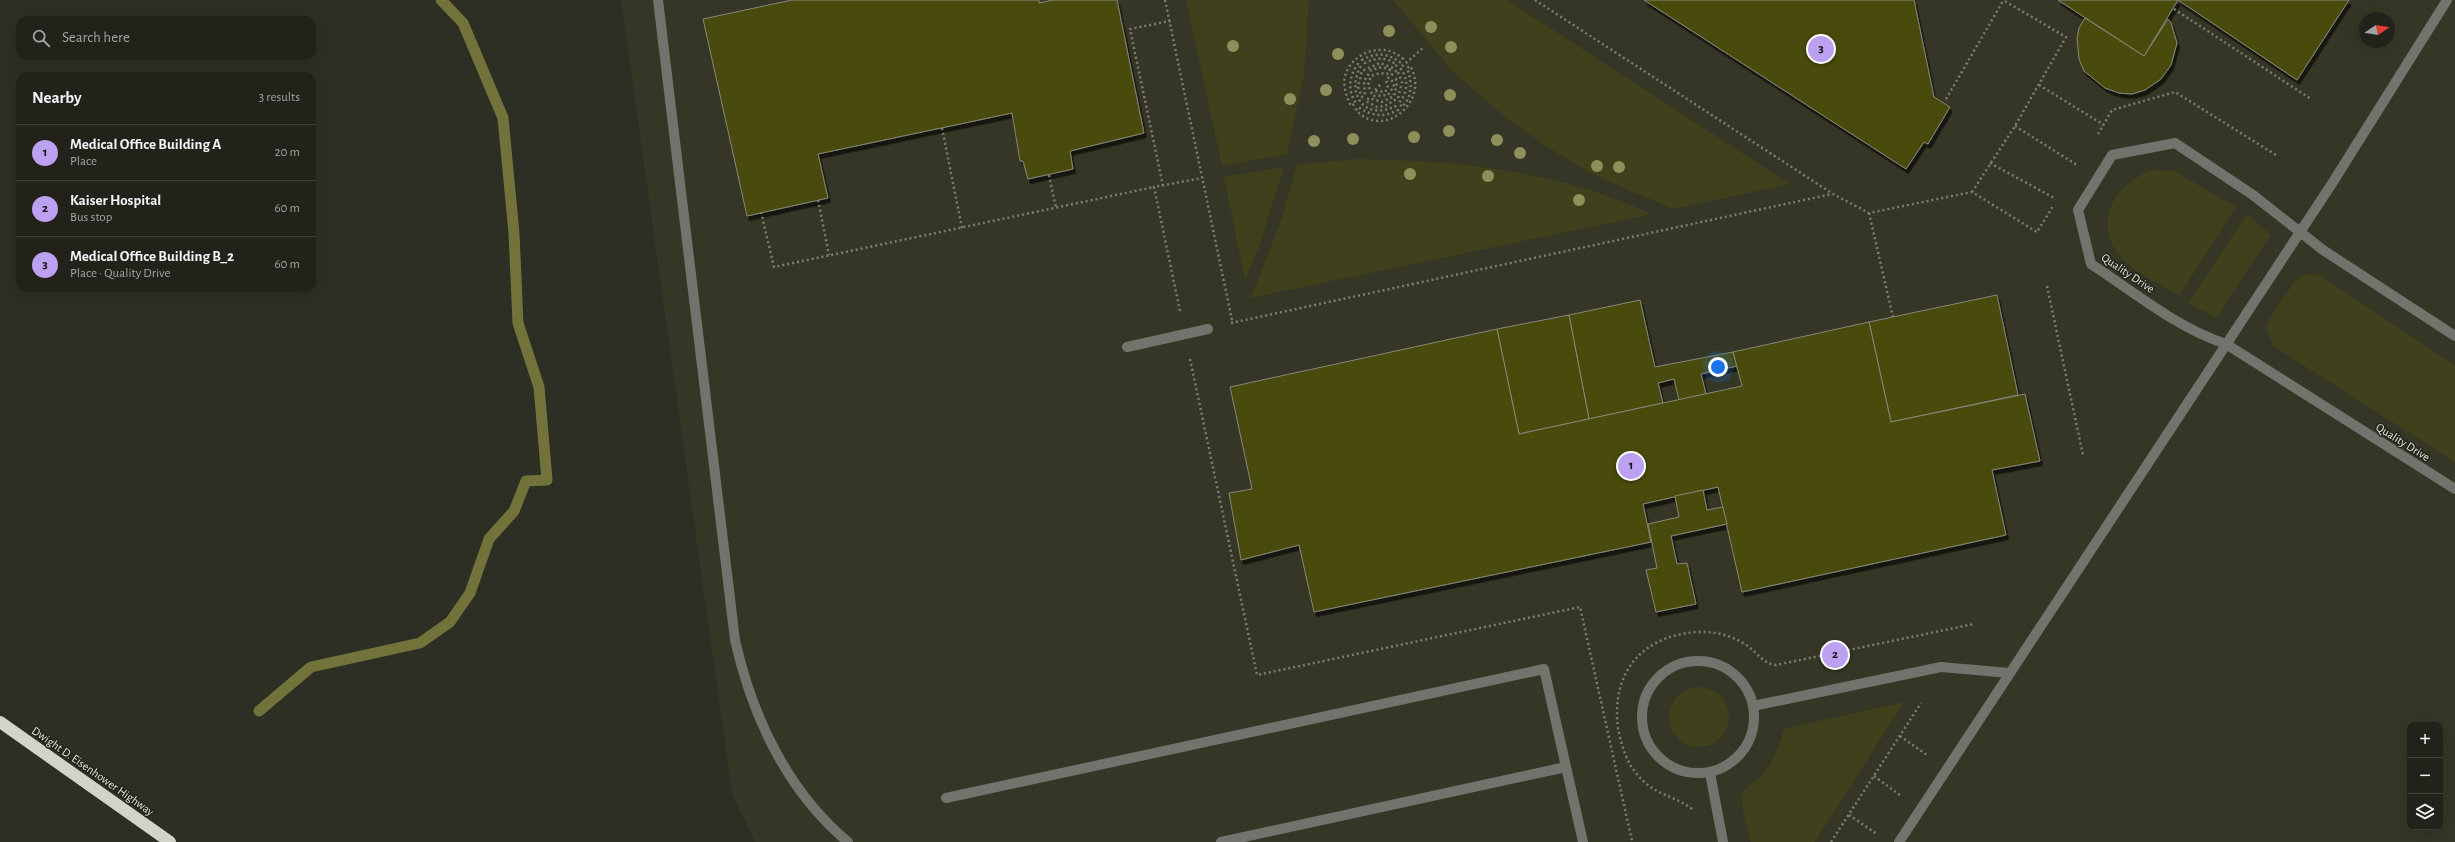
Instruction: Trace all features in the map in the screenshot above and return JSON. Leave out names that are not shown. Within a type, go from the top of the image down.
[{"type":"highway","name":"Dwight D. Eisenhower Highway","points":[[0,722],[170,842]]},
{"type":"street","points":[[658,0],[735,640],[744,680],[762,726],[788,772],[809,802],[848,842]]},
{"type":"street","points":[[1899,842],[2226,344],[2447,0]]},
{"type":"street","name":"Quality Drive","points":[[2455,336],[2323,250],[2253,195],[2175,143],[2112,155],[2078,210],[2091,264],[2172,318],[2206,338],[2226,344],[2455,489]]},
{"type":"street","points":[[1127,347],[1208,329]]},
{"type":"street","points":[[1699,661],[1717,664],[1734,674],[1746,688],[1753,706],[1752,735],[1745,748],[1736,760],[1724,768],[1710,773],[1691,774],[1673,768],[1657,757],[1650,747],[1641,723],[1643,704],[1650,686],[1663,673],[1680,663],[1699,661]]},
{"type":"street","points":[[1753,706],[1941,667],[2009,673]]},
{"type":"street","points":[[946,798],[1544,669],[1583,842]]},
{"type":"street","points":[[1221,842],[1566,767]]},
{"type":"street","points":[[1710,773],[1723,842]]},
{"type":"path","points":[[1165,0],[1232,322]]},
{"type":"path","points":[[1535,0],[1832,194],[1869,213],[1972,192],[2037,232]]},
{"type":"path","points":[[1946,99],[2003,0],[2066,37],[2015,126],[1972,192]]},
{"type":"path","points":[[2174,9],[2311,99]]},
{"type":"path","points":[[1163,186],[1130,29],[1170,21]]},
{"type":"path","points":[[1380,85],[1374,91],[1384,92],[1388,88],[1386,80],[1397,70],[1402,82],[1398,98],[1385,106],[1370,104],[1366,101],[1369,98],[1382,102],[1394,96],[1397,84],[1396,78],[1392,81],[1394,86],[1388,95],[1378,97],[1373,96],[1368,85],[1371,76],[1380,73],[1387,74],[1390,70],[1382,67],[1371,70],[1364,81],[1366,95],[1362,97],[1358,87],[1362,71],[1380,63],[1393,68],[1396,65],[1387,59],[1380,58],[1365,63],[1362,60],[1376,54],[1392,56],[1400,62],[1403,58],[1392,51],[1382,49],[1368,52],[1355,60],[1346,72],[1345,89],[1351,106],[1356,103],[1351,94],[1350,78],[1358,64],[1361,66],[1355,76],[1354,89],[1361,103],[1374,110],[1381,111],[1396,106],[1398,110],[1382,115],[1368,113],[1358,107],[1356,110],[1360,115],[1373,120],[1384,121],[1403,112],[1411,102],[1416,86],[1410,66],[1406,68],[1411,83],[1409,96],[1402,107],[1399,103],[1405,94],[1407,83],[1400,68],[1423,48]]},
{"type":"path","points":[[2039,85],[2104,125]]},
{"type":"path","points":[[2015,126],[2079,166]]},
{"type":"path","points":[[942,128],[962,228]]},
{"type":"path","points":[[1990,163],[2057,200]]},
{"type":"path","points":[[1049,174],[1056,208]]},
{"type":"path","points":[[761,212],[774,267],[1202,178]]},
{"type":"path","points":[[1154,187],[1257,675],[1580,607],[1632,841]]},
{"type":"path","points":[[1208,329],[1232,322],[1832,194]]},
{"type":"path","points":[[818,200],[829,255]]},
{"type":"path","points":[[1869,213],[1893,317]]},
{"type":"path","points":[[2047,286],[2083,455]]},
{"type":"path","points":[[1831,842],[1920,703]]},
{"type":"path","points":[[1900,736],[1932,758]]},
{"type":"path","points":[[1874,776],[1905,800]]},
{"type":"path","points":[[1849,815],[1882,838]]},
{"type":"shaded area","points":[[621,0],[2455,0],[2455,842],[755,842],[732,794]]},
{"type":"shaded area","points":[[1186,0],[1309,0],[1304,75],[1287,154],[1222,166]]},
{"type":"shaded area","points":[[1393,0],[1507,0],[1790,184],[1674,209],[1621,187],[1585,170],[1541,143],[1503,115],[1453,72]]},
{"type":"shaded area","points":[[1357,159],[1411,161],[1491,168],[1544,178],[1580,187],[1653,214],[1251,298],[1281,220],[1297,165]]},
{"type":"shaded area","points":[[1284,167],[1259,247],[1245,280],[1224,177]]},
{"type":"shaded area","points":[[2153,170],[2174,171],[2236,207],[2179,296],[2140,273],[2126,262],[2120,256],[2112,243],[2108,230],[2108,217],[2112,205],[2119,194],[2128,184]]},
{"type":"shaded area","points":[[2247,214],[2271,235],[2216,318],[2188,303]]},
{"type":"shaded area","points":[[2314,274],[2322,277],[2455,366],[2455,462],[2273,346],[2266,327],[2270,318],[2295,281],[2303,275]]},
{"type":"shaded area","points":[[1693,687],[1705,687],[1716,692],[1724,700],[1729,711],[1727,729],[1716,742],[1705,747],[1693,747],[1682,742],[1674,734],[1669,723],[1669,711],[1674,700],[1682,692]]},
{"type":"shaded area","points":[[1904,702],[1815,842],[1751,842],[1743,812],[1742,796],[1745,790],[1766,771],[1773,760],[1784,729]]},
{"type":"building","points":[[792,0],[1039,0],[1039,3],[1053,0],[1117,0],[1144,133],[1070,151],[1073,169],[1028,179],[1023,161],[1020,161],[1012,113],[818,154],[828,198],[747,216],[703,19]]},
{"type":"building","points":[[1644,0],[1914,0],[1934,97],[1950,107],[1928,144],[1924,142],[1906,169]]},
{"type":"building","points":[[2058,0],[2178,0],[2144,56]]},
{"type":"building","points":[[2178,0],[2349,0],[2297,80]]},
{"type":"building","points":[[2085,18],[2144,56],[2168,19],[2171,23],[2177,43],[2171,65],[2161,79],[2145,90],[2132,94],[2119,93],[2105,88],[2084,71],[2079,59],[2077,38],[2079,28]]},
{"type":"building","points":[[1997,295],[2018,395],[1891,422],[1869,322]]},
{"type":"building","points":[[1640,300],[1655,367],[1733,352],[1737,366],[1701,374],[1706,394],[1679,400],[1674,379],[1658,383],[1663,403],[1589,419],[1569,315]]},
{"type":"building","points":[[1569,315],[1589,419],[1519,434],[1497,329]]},
{"type":"building","points":[[1869,322],[1891,422],[2025,394],[2040,461],[1992,470],[2006,535],[1742,592],[1718,487],[1643,504],[1651,542],[1314,612],[1299,545],[1241,560],[1229,493],[1252,489],[1230,387],[1497,329],[1519,434],[1742,386],[1733,352]]},
{"type":"building","points":[[1703,490],[1707,510],[1723,507],[1727,524],[1671,536],[1677,564],[1687,563],[1696,604],[1656,612],[1646,570],[1657,568],[1648,524],[1679,517],[1675,496]]},
{"type":"waterway","points":[[259,711],[311,667],[420,643],[450,622],[470,593],[489,539],[514,511],[526,481],[547,480],[539,387],[518,323],[514,233],[503,118],[463,23],[441,0]]},
{"type":"place","name":"Medical Office Building B_2","points":[[1821,49]]},
{"type":"place","name":"Medical Office Building A","points":[[1631,466]]},
{"type":"place","name":"Kaiser Hospital","points":[[1835,655]]}]
